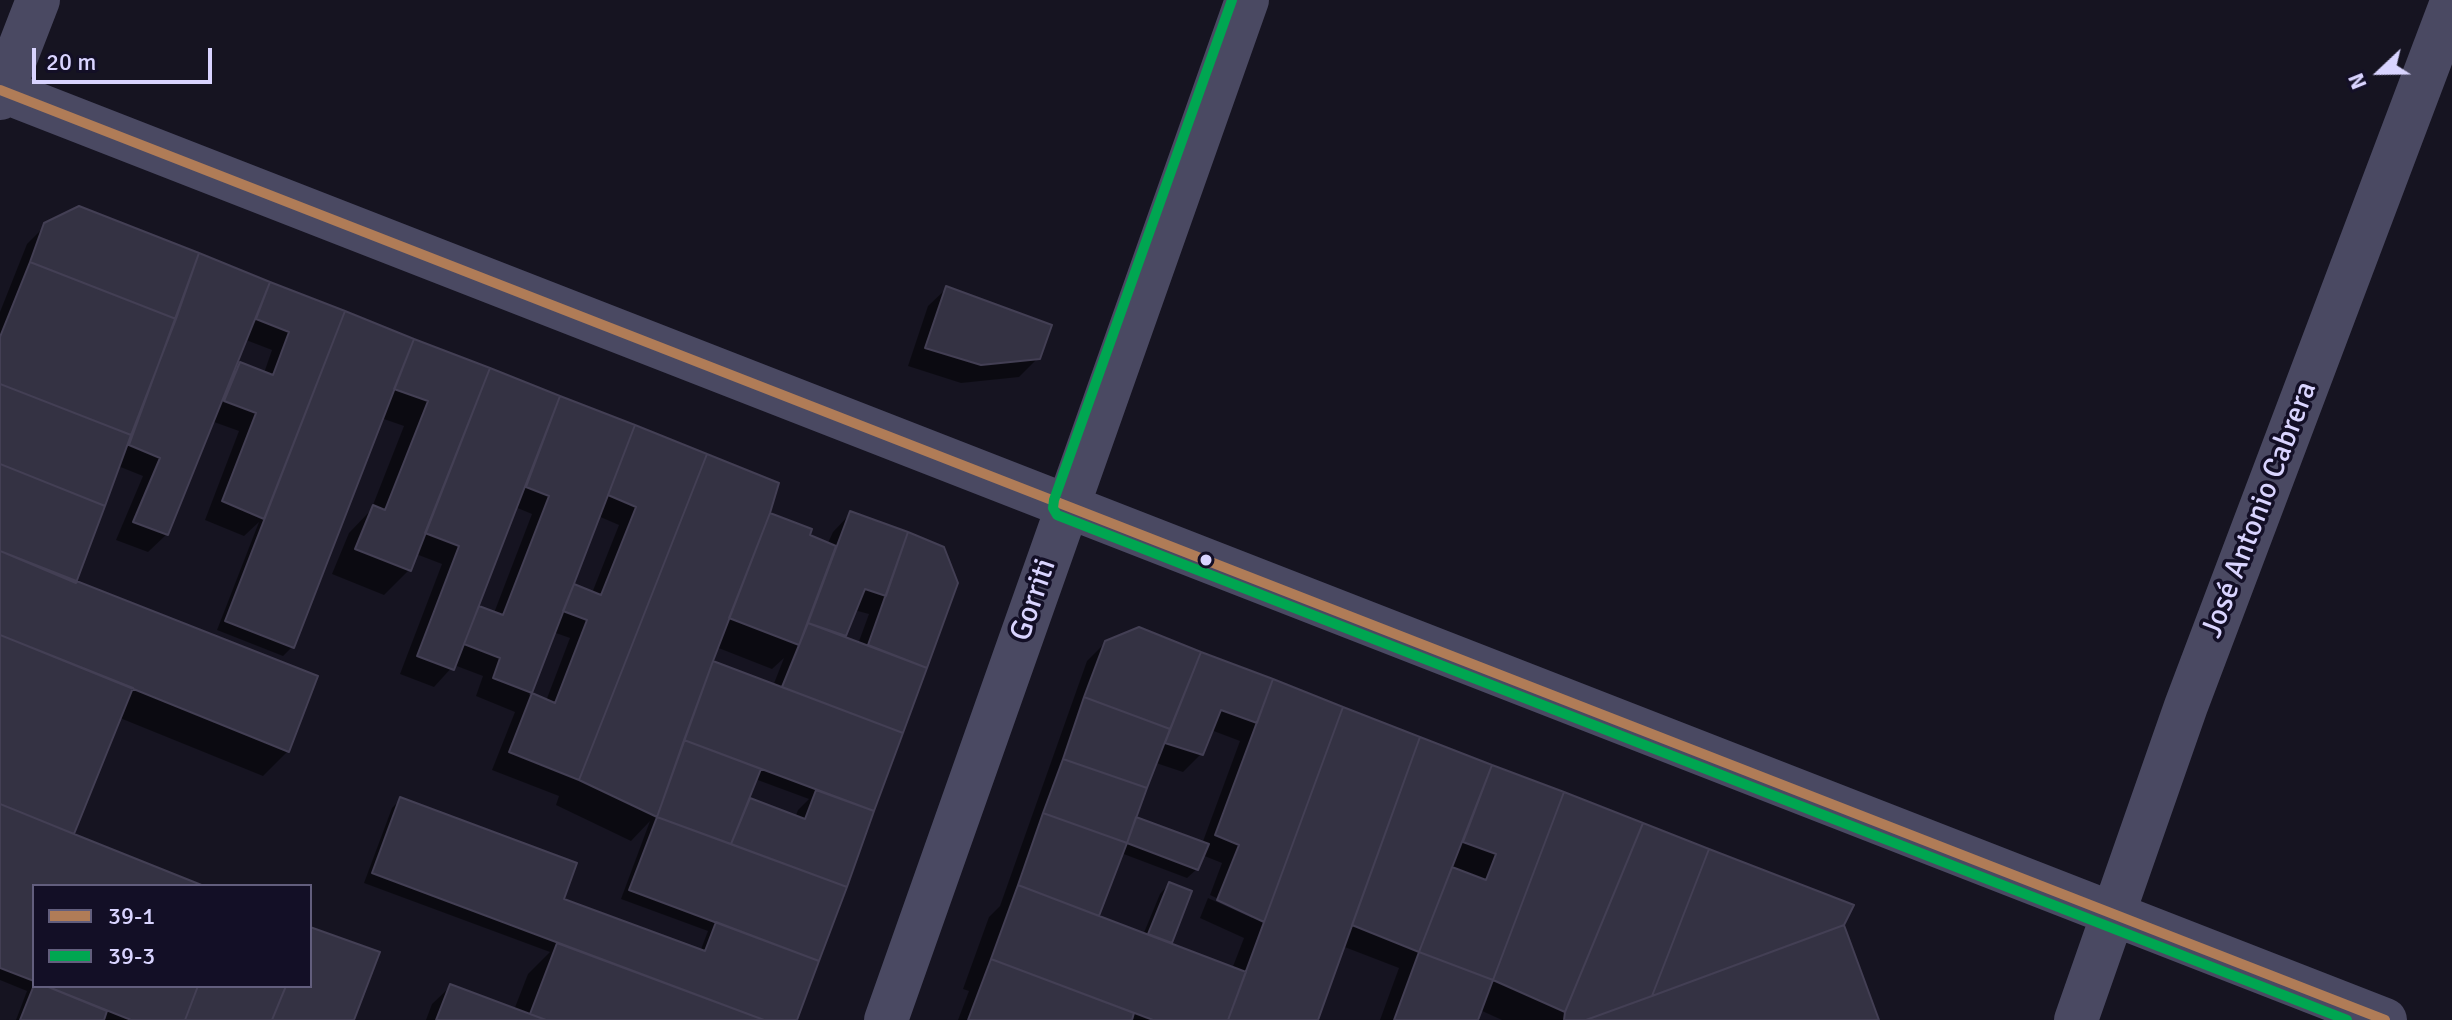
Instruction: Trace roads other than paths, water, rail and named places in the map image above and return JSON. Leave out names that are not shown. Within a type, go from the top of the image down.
[{"type":"street","points":[[38,0],[1,93],[2385,1020]]},
{"type":"street","name":"Gorriti","points":[[886,1020],[1247,0]]},
{"type":"street","name":"José Antonio Cabrera","points":[[2076,1020],[2191,691],[2452,2]]}]
